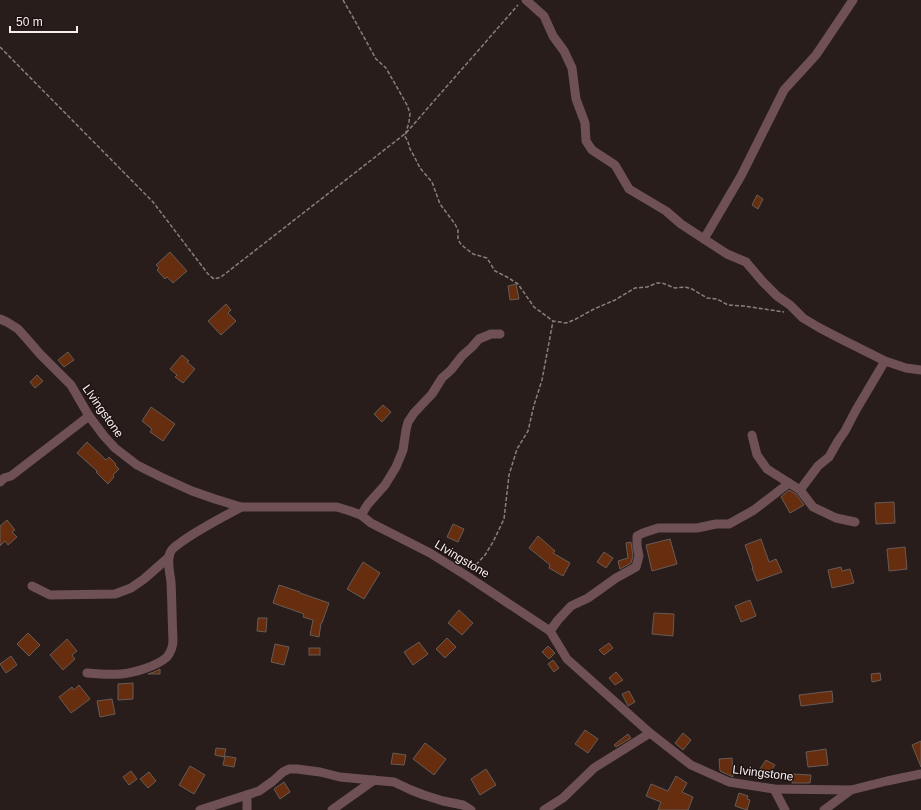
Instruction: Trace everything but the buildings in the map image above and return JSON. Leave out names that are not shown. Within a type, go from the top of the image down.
[{"type":"street","points":[[526,0],[544,16],[553,36],[564,51],[572,68],[576,99],[585,123],[586,141],[592,150],[615,165],[629,189],[666,211],[681,224],[727,254],[746,262],[777,296],[790,305],[803,318],[837,338],[885,361],[906,368],[921,370]]},
{"type":"street","points":[[704,239],[741,176],[784,90],[816,55],[853,0]]},
{"type":"street","name":"LIvingstone","points":[[0,319],[18,329],[40,354],[71,385],[104,436],[115,448],[137,465],[192,491],[240,506],[337,507],[361,515],[371,523],[430,553],[550,631],[567,659],[650,733],[691,765],[729,782],[774,789],[851,790],[921,774]]},
{"type":"street","points":[[361,515],[372,499],[385,485],[396,467],[403,450],[408,422],[417,410],[432,394],[442,378],[479,339],[491,334],[500,334]]},
{"type":"street","points":[[800,490],[818,466],[829,457],[885,361]]},
{"type":"street","points":[[0,482],[4,478],[11,476],[90,416]]},
{"type":"street","points":[[752,435],[756,455],[767,469],[800,490],[813,507],[836,518],[855,522]]},
{"type":"street","points":[[550,631],[571,606],[588,598],[636,566],[639,556],[637,536],[658,528],[697,528],[716,524],[729,524],[754,510],[789,483]]},
{"type":"street","points":[[87,673],[120,674],[145,668],[166,658],[170,653],[174,640],[169,557],[170,552],[193,534],[240,506]]},
{"type":"street","points":[[32,586],[50,595],[115,594],[131,588],[144,579],[169,557]]},
{"type":"street","points":[[544,810],[563,798],[594,768],[650,733]]},
{"type":"street","points":[[200,810],[259,790],[283,772],[289,769],[296,769],[320,772],[340,777],[394,782],[410,790],[443,801],[463,805],[471,810]]},
{"type":"street","points":[[332,810],[374,780]]},
{"type":"street","points":[[774,789],[785,810]]},
{"type":"street","points":[[824,810],[851,790]]},
{"type":"street","points":[[247,795],[247,810]]},
{"type":"path","points":[[343,0],[376,59],[386,68],[407,104],[410,113],[405,136],[420,168],[432,182],[440,204],[455,224],[458,230],[458,239],[460,243],[474,254],[487,258],[495,271],[518,284],[534,307],[553,321],[566,322],[574,320],[615,300],[635,288],[647,287],[658,283],[675,288],[685,287],[692,289],[707,298],[717,298],[728,305],[744,306],[785,313]]},
{"type":"path","points":[[0,47],[153,202],[208,274],[214,279],[221,278],[406,132],[522,0]]},
{"type":"path","points":[[467,576],[485,555],[504,519],[509,475],[517,449],[528,431],[542,380],[553,321]]}]
